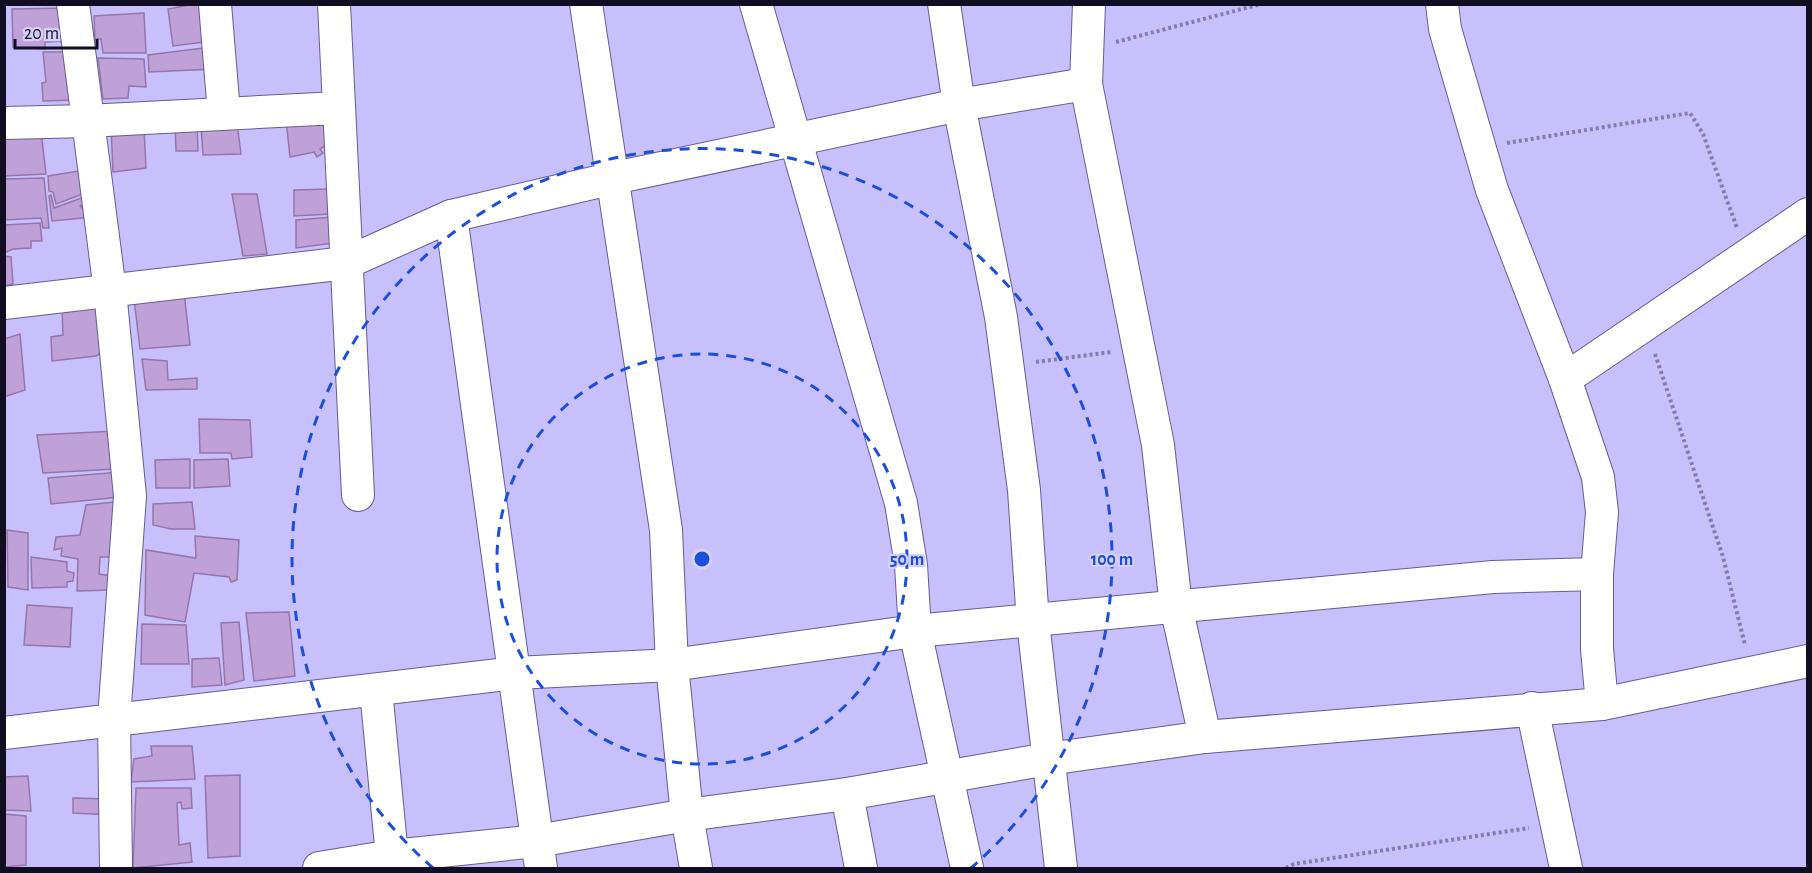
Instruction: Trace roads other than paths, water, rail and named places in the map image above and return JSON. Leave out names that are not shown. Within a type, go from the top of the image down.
[{"type":"street","points":[[73,4],[110,291],[130,496],[114,719],[116,868]]},
{"type":"street","points":[[215,4],[224,113]]},
{"type":"street","points":[[334,4],[358,495]]},
{"type":"street","points":[[586,4],[666,530],[672,665],[687,815],[696,868]]},
{"type":"street","points":[[756,4],[901,502],[911,565],[915,631],[967,868]]},
{"type":"street","points":[[944,4],[959,105],[1001,317],[1008,366],[1024,490],[1033,622],[1061,868]]},
{"type":"street","points":[[1089,4],[1086,84],[1158,445],[1176,606],[1205,737]]},
{"type":"street","points":[[1442,4],[1445,29],[1492,190],[1565,379],[1598,477],[1602,512],[1597,574],[1597,649],[1602,704]]},
{"type":"street","points":[[4,303],[346,263],[451,216],[795,139],[959,105],[1086,84]]},
{"type":"street","points":[[4,123],[338,108]]},
{"type":"street","points":[[1565,379],[1808,214]]},
{"type":"street","points":[[451,216],[516,673],[539,855]]},
{"type":"street","points":[[4,733],[516,673],[672,665],[915,631],[1033,622],[1176,606],[1493,578],[1597,574]]},
{"type":"street","points":[[319,868],[392,856],[539,855],[687,815],[847,794],[1048,759],[1205,737],[1532,708],[1602,704],[1808,661]]},
{"type":"street","points":[[376,690],[392,856]]},
{"type":"street","points":[[1532,708],[1566,868]]},
{"type":"street","points":[[847,794],[861,868]]}]
